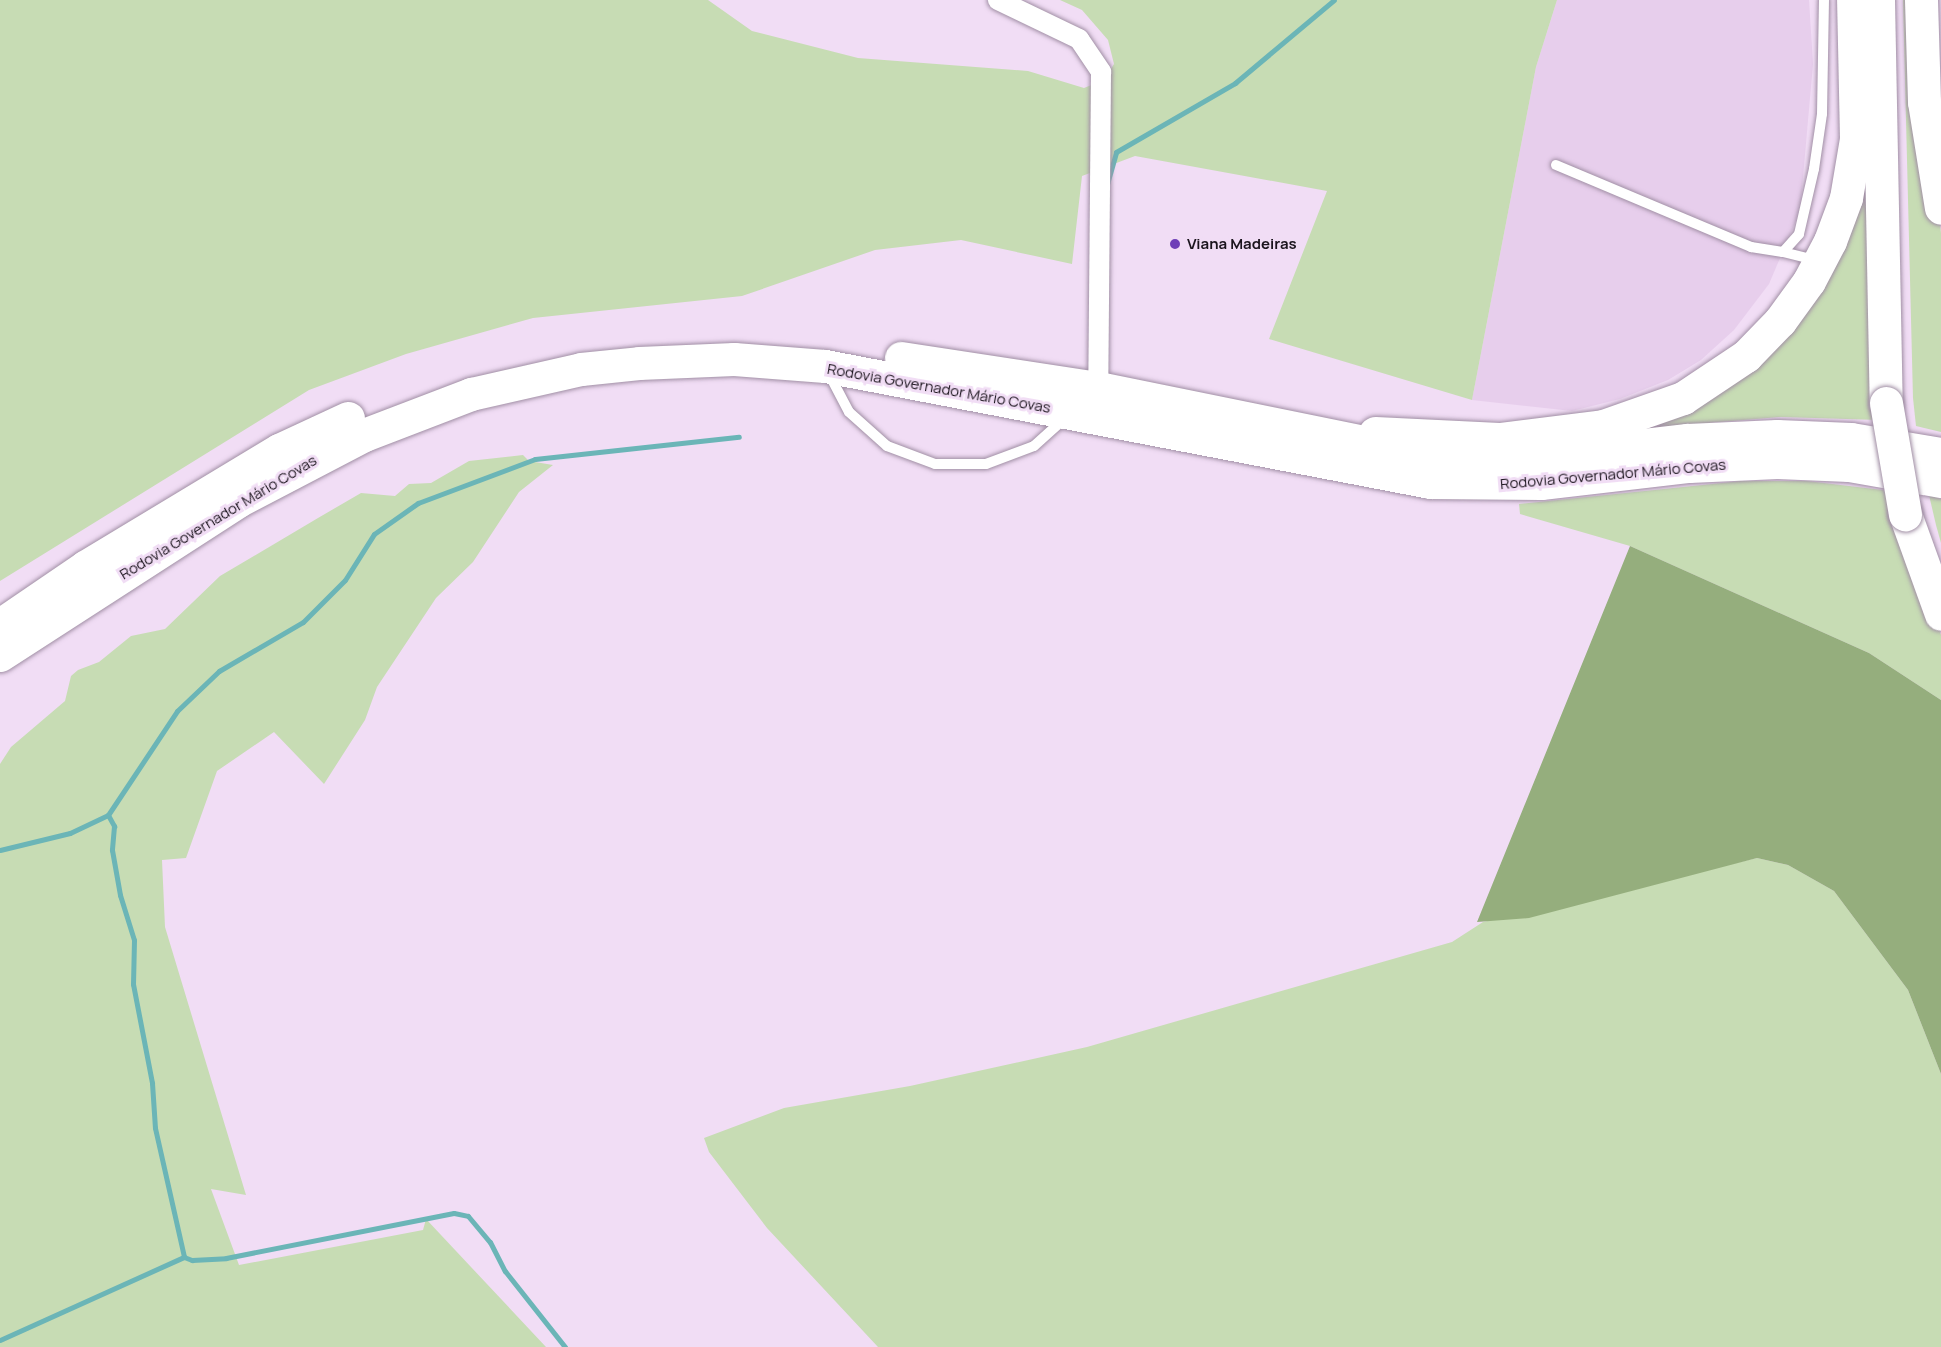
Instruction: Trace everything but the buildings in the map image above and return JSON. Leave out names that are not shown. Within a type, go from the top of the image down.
[{"type":"highway","points":[[1187,408],[1335,429],[1454,439],[1536,436],[1603,426],[1683,398],[1726,372],[1780,321],[1820,262],[1839,220],[1852,169],[1857,110],[1853,0]]},
{"type":"highway","points":[[1878,0],[1895,402],[1913,513],[1941,614]]},
{"type":"highway","points":[[1895,402],[1896,0]]},
{"type":"highway","points":[[1921,0],[1924,102],[1941,208]]},
{"type":"highway","name":"Rodovia Governador Mário Covas","points":[[0,625],[85,567],[279,450],[414,391],[515,362],[645,341],[784,341],[1098,388],[1396,451],[1469,458],[1539,457],[1687,440],[1777,436],[1851,439],[1941,454]]},
{"type":"highway","name":"Rodovia Governador Mário Covas","points":[[0,655],[100,587],[296,468],[364,435],[471,394],[581,369],[639,363],[734,359],[825,366],[1430,482],[1541,483],[1689,466],[1777,462],[1849,465],[1941,481]]},
{"type":"highway","points":[[1913,513],[1941,566]]},
{"type":"street","points":[[998,0],[1079,39],[1101,72],[1098,388]]},
{"type":"lane","points":[[1783,252],[1800,234],[1814,170],[1822,114],[1824,0]]},
{"type":"lane","points":[[1556,165],[1751,247],[1783,252],[1820,262]]},
{"type":"lane","points":[[825,366],[849,412],[887,446],[935,464],[986,464],[1034,446],[1072,412]]},
{"type":"shaded area","points":[[1557,0],[1809,0],[1813,64],[1800,211],[1769,284],[1734,330],[1701,360],[1668,380],[1620,399],[1572,411],[1472,400],[1536,67]]},
{"type":"green space","points":[[0,0],[708,0],[752,31],[858,58],[1028,71],[1084,88],[1104,80],[1114,64],[1108,40],[1082,10],[1060,0],[1557,0],[1536,67],[1472,400],[1269,339],[1327,191],[1135,156],[1082,176],[1072,264],[961,240],[875,250],[742,296],[533,318],[406,354],[309,390],[0,581]]},
{"type":"green space","points":[[1903,0],[1911,0],[1941,233],[1941,432],[1916,426],[1913,398]]},
{"type":"green space","points":[[1865,154],[1879,420],[1781,417],[1659,427],[1657,418],[1751,362]]},
{"type":"green space","points":[[523,455],[529,461],[553,465],[519,492],[473,562],[436,598],[377,687],[365,720],[324,784],[274,732],[217,771],[186,858],[162,860],[165,927],[246,1195],[211,1189],[239,1265],[423,1230],[426,1219],[546,1347],[0,1347],[0,764],[11,747],[65,701],[71,676],[78,670],[99,662],[131,636],[165,629],[220,576],[318,518],[361,493],[395,496],[409,484],[431,483],[469,461]]},
{"type":"green space","points":[[1741,481],[1807,481],[1891,491],[1941,635],[1941,700],[1869,653],[1630,546],[1520,514],[1519,504]]},
{"type":"green space","points":[[1929,495],[1941,499],[1941,543],[1936,525]]},
{"type":"green space","points":[[1630,546],[1869,653],[1941,700],[1941,1074],[1908,990],[1834,891],[1788,865],[1757,858],[1529,918],[1477,922]]},
{"type":"green space","points":[[1757,858],[1788,865],[1834,891],[1908,990],[1941,1074],[1941,1347],[878,1347],[767,1228],[709,1152],[704,1138],[784,1108],[910,1086],[1087,1047],[1452,942],[1483,922]]},
{"type":"waterway","points":[[1107,184],[1116,152],[1235,83],[1334,0]]},
{"type":"waterway","points":[[0,850],[70,833],[108,815],[177,711],[219,671],[303,622],[345,580],[374,534],[418,503],[535,459],[739,437]]},
{"type":"waterway","points":[[108,815],[114,826],[112,850],[120,895],[134,940],[133,984],[152,1083],[155,1128],[184,1257],[192,1260],[226,1258],[454,1213],[468,1216],[490,1242],[505,1271],[565,1347]]},
{"type":"waterway","points":[[0,1340],[184,1257]]},
{"type":"place","name":"Viana Madeiras","points":[[1175,244]]}]
